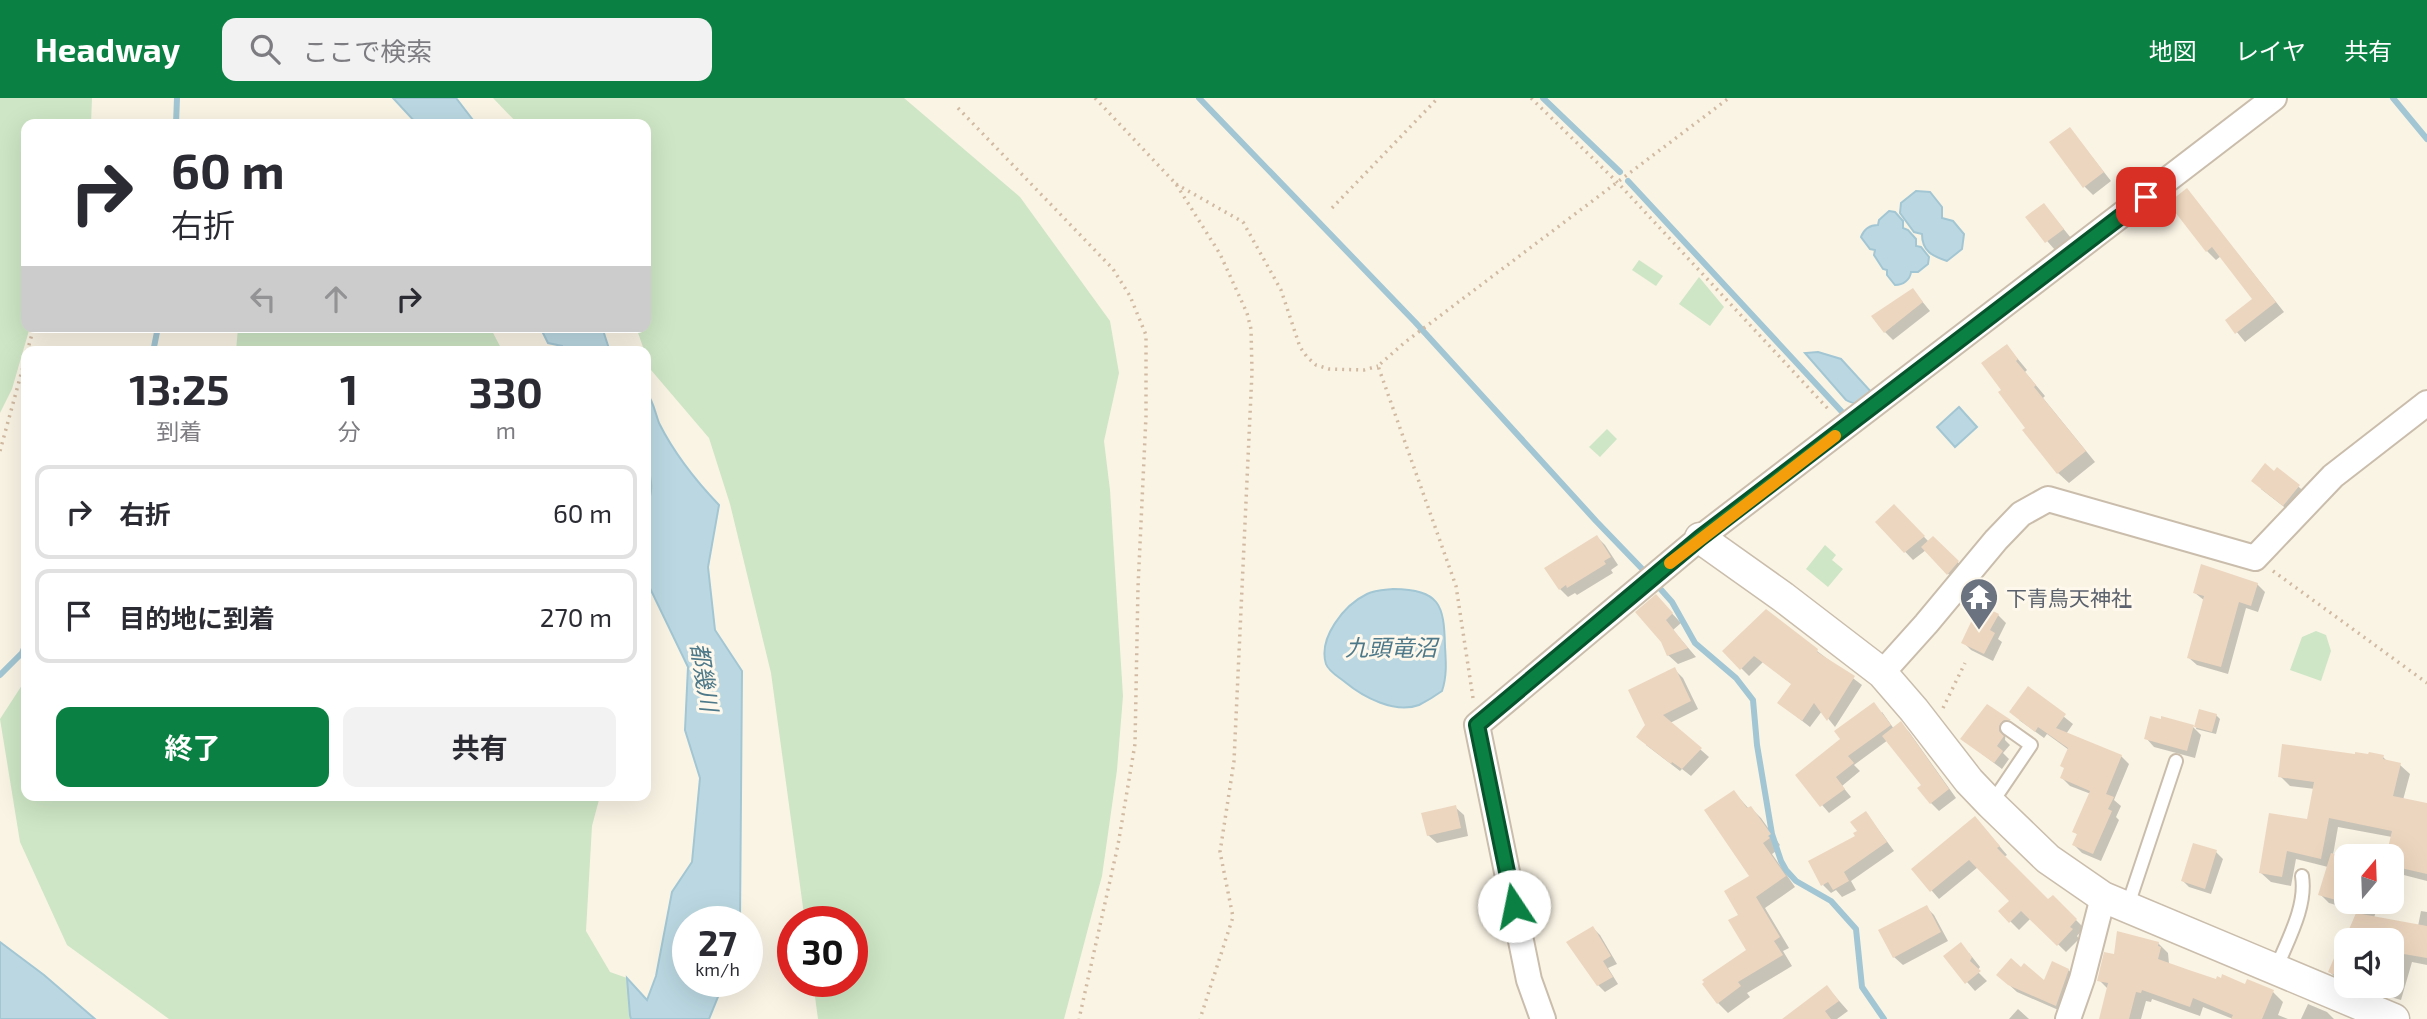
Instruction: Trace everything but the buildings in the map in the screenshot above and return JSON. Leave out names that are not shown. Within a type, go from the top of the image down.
[{"type":"street","points":[[1543,1019],[1529,980],[1477,725],[1700,538],[2274,98]]},
{"type":"street","points":[[1882,673],[1996,540],[2021,514],[2048,499],[2255,558],[2333,477],[2427,403]]},
{"type":"street","points":[[1700,538],[1882,673],[1969,781],[2048,859],[2115,903],[2394,1019]]},
{"type":"street","points":[[2068,1019],[2115,903]]},
{"type":"lane","points":[[1991,804],[2031,746],[2007,728]]},
{"type":"lane","points":[[2115,903],[2176,761]]},
{"type":"lane","points":[[2276,970],[2299,910],[2304,887],[2302,876]]},
{"type":"path","points":[[1095,98],[1176,184],[1220,254],[1235,284],[1247,313],[1252,344],[1234,761],[1220,852],[1233,917],[1200,1019]]},
{"type":"path","points":[[1332,208],[1438,98]]},
{"type":"path","points":[[1531,98],[1618,183],[1846,428]]},
{"type":"path","points":[[1176,184],[1243,222],[1281,290],[1300,347],[1307,357],[1317,365],[1329,369],[1364,370],[1378,366],[1404,342],[1729,98]]},
{"type":"path","points":[[958,108],[1113,270],[1130,296],[1146,335],[1146,416],[1138,587],[1135,744],[1118,845],[1079,1019]]},
{"type":"path","points":[[1378,366],[1455,586],[1477,725]]},
{"type":"path","points":[[0,451],[21,376]]},
{"type":"path","points":[[2255,558],[2427,684]]},
{"type":"path","points":[[1932,733],[1965,663]]},
{"type":"green space","points":[[0,98],[92,98],[91,119],[21,119],[21,333],[28,333],[24,346],[21,346],[21,358],[12,389],[0,413]]},
{"type":"green space","points":[[493,98],[904,98],[1020,197],[1110,321],[1119,373],[1104,441],[1110,490],[1123,696],[1117,770],[1102,876],[1064,1019],[818,1019],[815,997],[868,997],[868,906],[803,906],[771,673],[730,504],[709,438],[651,370],[651,346],[643,346],[638,333],[651,333],[651,119],[513,119]]},
{"type":"green space","points":[[1639,260],[1663,276],[1656,286],[1632,270]]},
{"type":"green space","points":[[1699,277],[1724,307],[1710,326],[1679,304]]},
{"type":"green space","points":[[238,333],[493,333],[500,346],[236,346]]},
{"type":"green space","points":[[1607,429],[1617,439],[1600,457],[1589,447]]},
{"type":"green space","points":[[1825,545],[1836,555],[1832,560],[1843,569],[1828,587],[1806,569]]},
{"type":"green space","points":[[2316,631],[2326,635],[2331,651],[2321,681],[2290,670],[2302,637]]},
{"type":"green space","points":[[21,687],[21,801],[599,801],[592,826],[586,931],[610,972],[627,978],[632,1019],[169,1019],[67,945],[20,842],[0,719]]},
{"type":"water","points":[[393,98],[456,98],[472,119],[412,119]]},
{"type":"water","points":[[1916,191],[1930,192],[1942,207],[1942,218],[1953,221],[1964,234],[1962,249],[1947,261],[1929,252],[1924,245],[1922,234],[1914,232],[1900,213],[1901,203]]},
{"type":"water","points":[[1889,211],[1895,212],[1903,221],[1903,228],[1916,239],[1916,246],[1921,247],[1929,257],[1928,264],[1918,272],[1911,272],[1908,280],[1898,285],[1887,275],[1887,270],[1883,269],[1874,255],[1875,250],[1870,249],[1861,237],[1868,228],[1878,225],[1879,220]]},
{"type":"water","points":[[543,333],[604,333],[608,346],[562,346],[548,343]]},
{"type":"water","points":[[1818,352],[1841,359],[1874,395],[1864,402],[1846,400],[1805,353]]},
{"type":"water","points":[[651,400],[671,445],[719,505],[708,567],[715,630],[742,671],[740,906],[672,906],[672,997],[718,997],[709,1019],[631,1019],[627,978],[647,1000],[656,976],[672,892],[692,862],[700,778],[685,730],[688,667],[651,590]]},
{"type":"water","points":[[1959,407],[1977,427],[1955,447],[1937,427]]},
{"type":"water","name":"九頭竜沼","points":[[1393,589],[1421,592],[1430,596],[1436,602],[1443,620],[1446,669],[1442,691],[1419,705],[1410,707],[1390,706],[1361,693],[1337,676],[1326,664],[1329,633],[1342,614],[1358,599],[1370,593]]},
{"type":"water","points":[[0,942],[44,975],[95,1019],[0,1019]]},
{"type":"waterway","name":"都幾川","points":[[176,119],[177,98]]},
{"type":"waterway","points":[[1199,98],[1415,322],[1649,576]]},
{"type":"waterway","points":[[1543,98],[1620,172]]},
{"type":"waterway","points":[[2393,98],[2427,139]]},
{"type":"waterway","points":[[1628,181],[1843,413]]},
{"type":"waterway","name":"都幾川","points":[[154,346],[157,333]]},
{"type":"waterway","points":[[1656,584],[1672,602],[1695,643],[1736,678],[1753,700],[1757,745],[1772,834],[1781,861],[1796,881],[1831,901],[1856,929],[1862,987],[1884,1019]]},
{"type":"waterway","name":"都幾川","points":[[0,675],[21,654]]},
{"type":"slow traffic","points":[[1670,563],[1835,436]]},
{"type":"place","name":"下青鳥天神社","points":[[1979,631]]},
{"type":"route","points":[[1514,906],[1477,725],[1700,538],[2146,197]]}]
